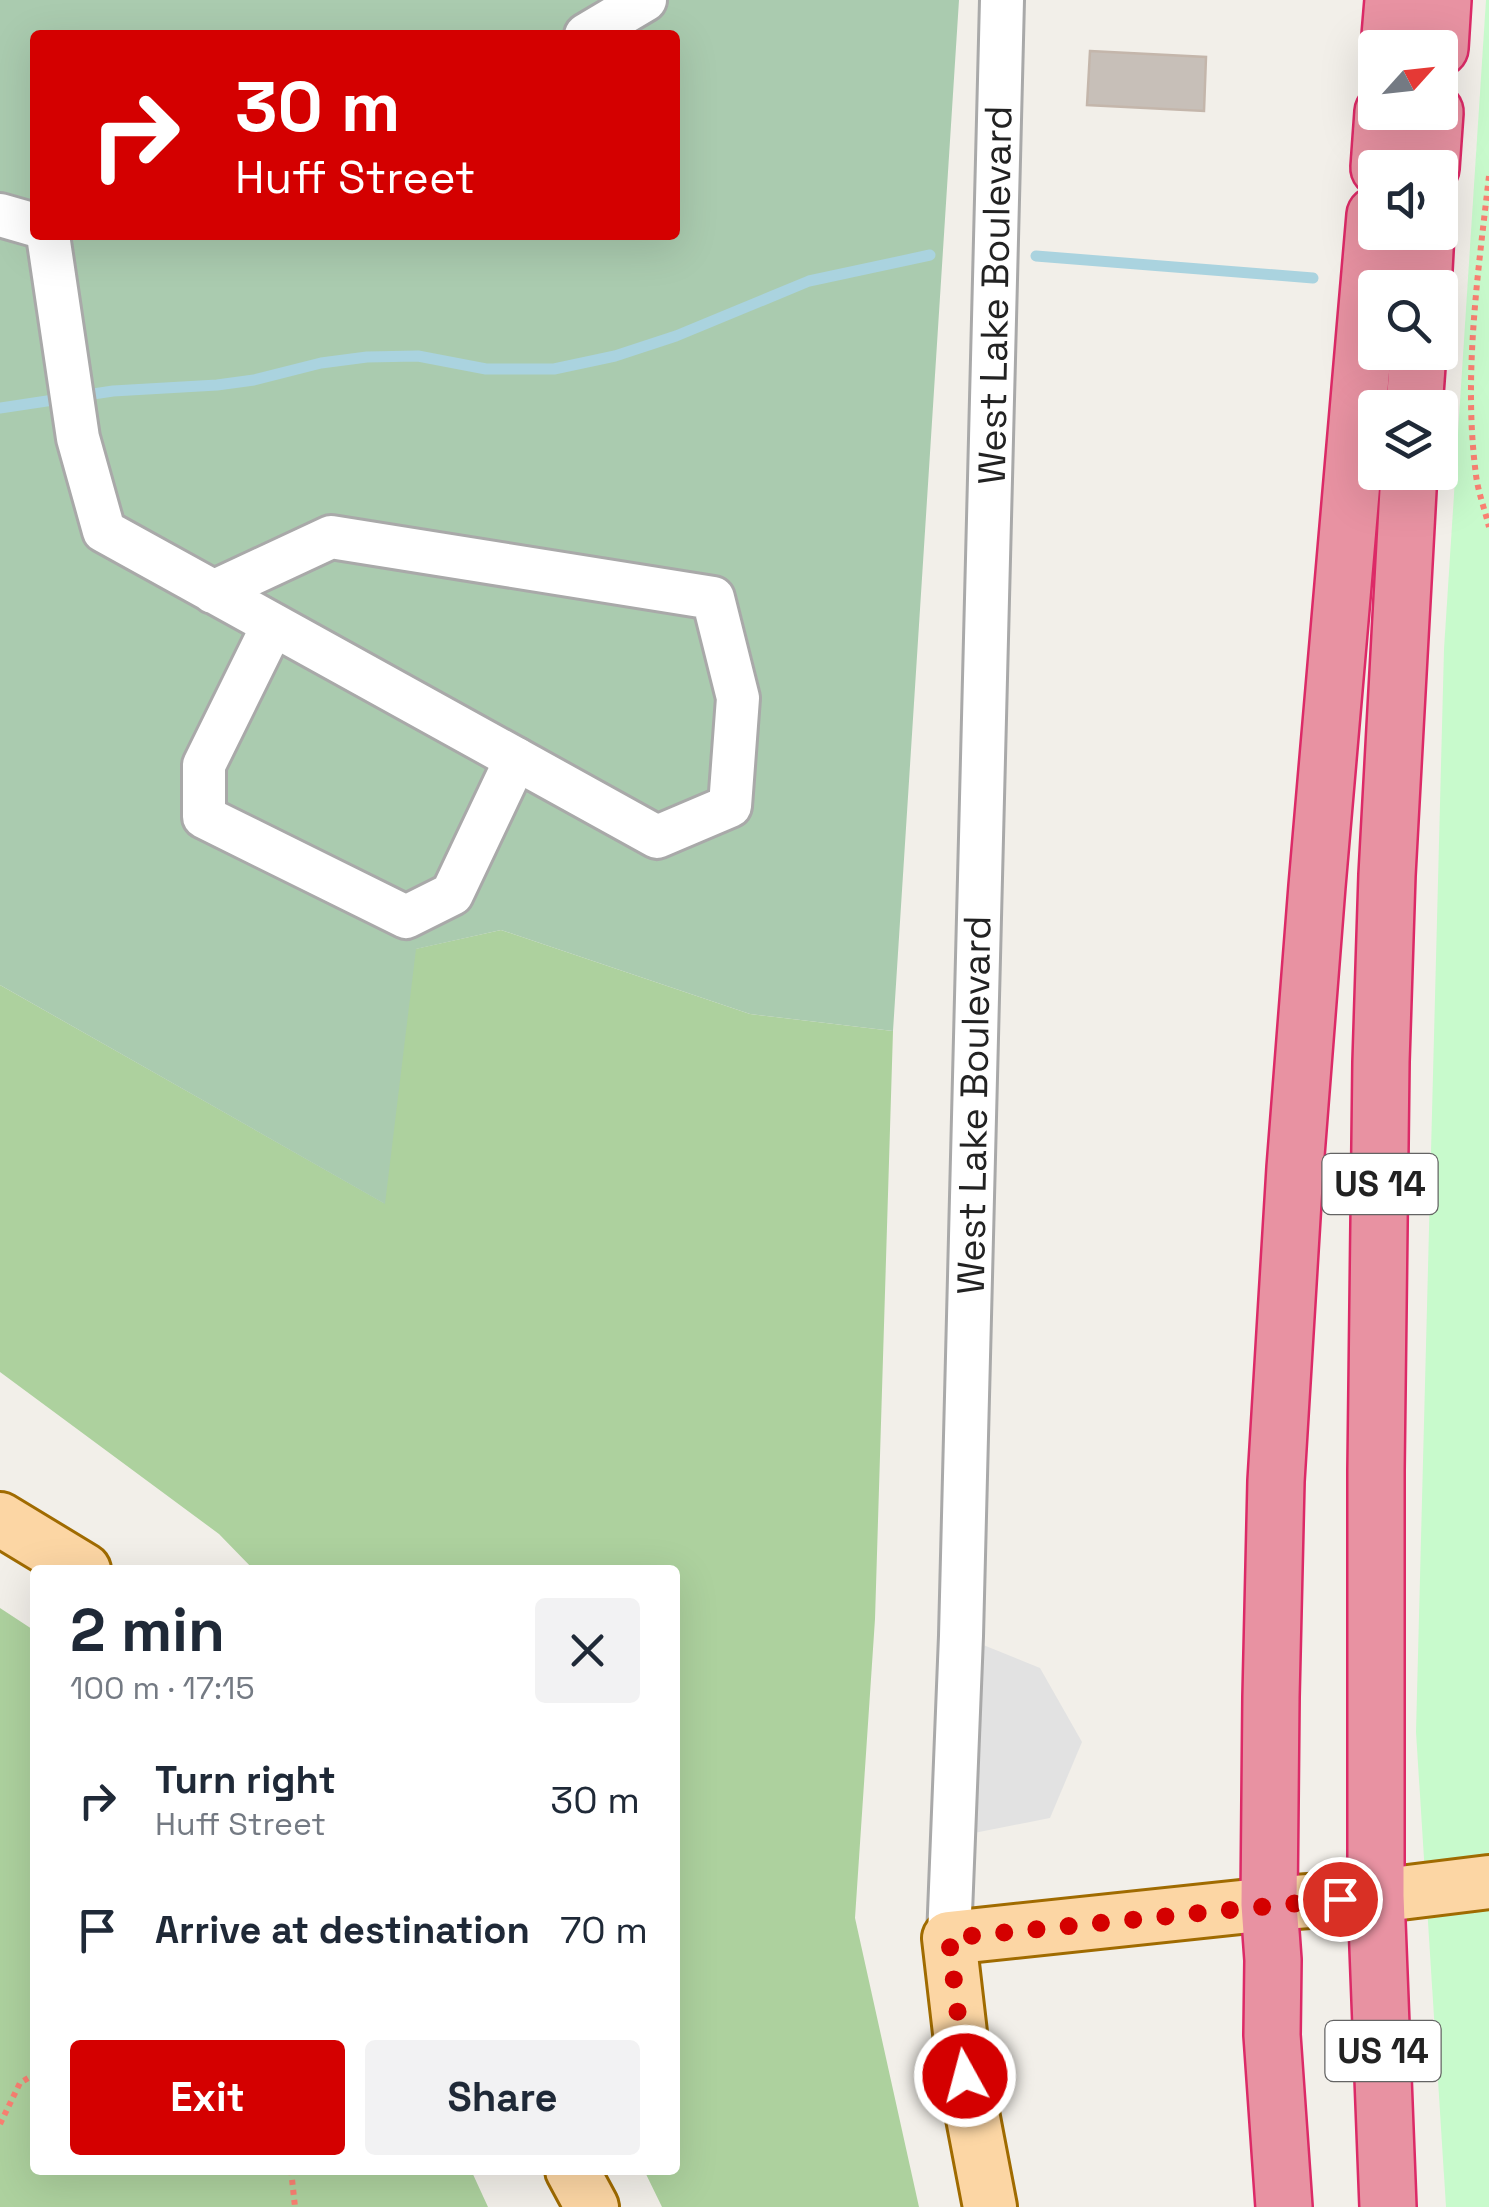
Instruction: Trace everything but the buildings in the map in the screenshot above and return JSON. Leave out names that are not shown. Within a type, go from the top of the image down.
[{"type":"highway","points":[[1390,30],[1392,0]]},
{"type":"highway","points":[[1441,30],[1443,0]]},
{"type":"highway","name":"US 14","points":[[1284,2207],[1272,2035],[1274,1960],[1269,1904],[1276,1481],[1295,1168],[1372,250]]},
{"type":"highway","name":"US 14","points":[[1388,2207],[1376,1896],[1376,1470],[1381,1062],[1409,490]]},
{"type":"main road","points":[[0,1520],[76,1565]]},
{"type":"main road","points":[[949,1938],[1489,1882]]},
{"type":"main road","name":"West Lake Boulevard","points":[[949,1938],[965,2076],[990,2207]]},
{"type":"main road","points":[[575,2175],[592,2207]]},
{"type":"street","points":[[594,30],[645,0]]},
{"type":"street","name":"West Lake Boulevard","points":[[949,1938],[961,1636],[1002,0]]},
{"type":"street","points":[[0,215],[30,224]]},
{"type":"street","points":[[49,240],[78,438],[104,532],[656,837],[730,806],[738,698],[713,598],[332,537],[213,592]]},
{"type":"street","points":[[273,625],[204,765],[204,818],[406,917],[452,894],[516,759]]},
{"type":"path","points":[[1489,176],[1474,317],[1472,418],[1476,478],[1489,527]]},
{"type":"path","points":[[0,2124],[20,2083],[30,2077]]},
{"type":"path","points":[[292,2175],[295,2207]]},
{"type":"green space","points":[[0,0],[959,0],[893,1031],[750,1014],[501,930],[416,949],[385,1204],[0,985]]},
{"type":"green space","points":[[1489,0],[1489,2207],[1446,2207],[1416,1732],[1444,649],[1454,490],[1458,490],[1458,433]]},
{"type":"green space","points":[[501,930],[750,1014],[893,1031],[875,1619],[855,1918],[919,2207],[662,2207],[646,2175],[680,2175],[680,1565],[249,1565],[219,1534],[0,1372],[0,985],[384,1203],[415,949]]},
{"type":"green space","points":[[0,1608],[30,1628],[30,2175],[473,2175],[488,2207],[0,2207]]},
{"type":"shaded area","points":[[961,1636],[1040,1668],[1082,1742],[1050,1818],[954,1837]]},
{"type":"waterway","points":[[0,408],[113,391],[254,380],[321,363],[367,357],[418,356],[486,369],[554,369],[615,356],[676,336],[809,281],[930,255]]},
{"type":"waterway","points":[[1036,256],[1313,278]]},
{"type":"route","points":[[965,2076],[949,1938],[1340,1899]]}]
